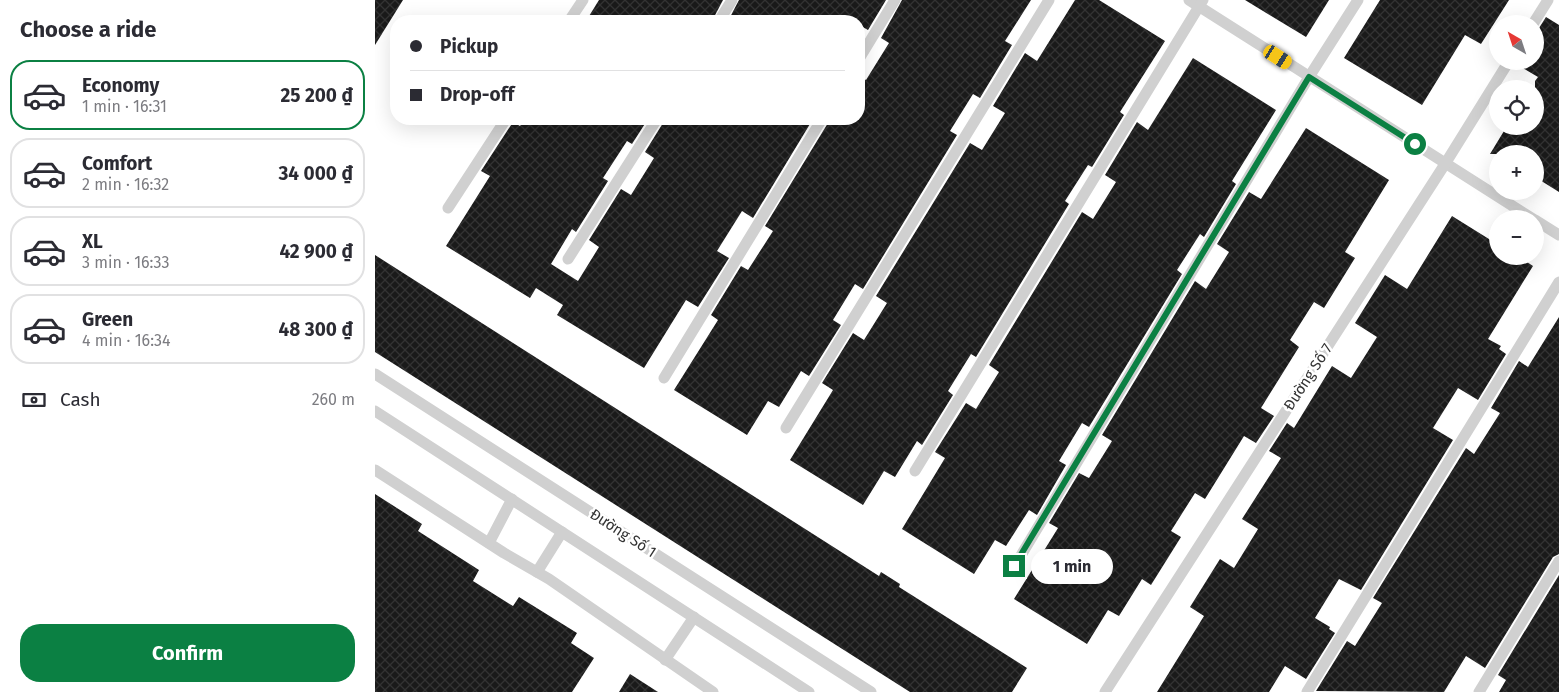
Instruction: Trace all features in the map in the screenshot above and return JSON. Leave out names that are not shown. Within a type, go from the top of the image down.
[{"type":"lane","points":[[573,15],[583,0]]},
{"type":"lane","points":[[723,15],[732,0]]},
{"type":"lane","points":[[865,50],[895,0]]},
{"type":"lane","points":[[786,428],[1049,0]]},
{"type":"lane","points":[[1014,566],[1309,77],[1358,0]]},
{"type":"lane","points":[[1539,15],[1548,0]]},
{"type":"lane","points":[[915,471],[1197,2],[1309,77],[1518,210]]},
{"type":"lane","name":"Đường Số 7","points":[[1105,692],[1445,164],[1503,70]]},
{"type":"lane","points":[[448,208],[502,125]]},
{"type":"lane","points":[[567,259],[653,125]]},
{"type":"lane","points":[[664,378],[818,125]]},
{"type":"lane","points":[[1544,226],[1559,235]]},
{"type":"lane","points":[[1307,692],[1559,282]]},
{"type":"lane","name":"Đường Số 1","points":[[375,374],[871,692]]},
{"type":"lane","points":[[375,411],[806,691]]},
{"type":"lane","points":[[375,470],[537,572],[713,692]]},
{"type":"lane","points":[[489,542],[512,499]]},
{"type":"lane","points":[[537,572],[562,532]]},
{"type":"lane","points":[[1479,692],[1559,561]]},
{"type":"lane","points":[[665,660],[694,618]]},
{"type":"building","points":[[375,0],[403,0],[394,15],[390,15],[390,21],[375,45]]},
{"type":"building","points":[[599,0],[723,0],[715,15],[590,15]]},
{"type":"building","points":[[739,0],[886,0],[868,30],[865,28],[865,15],[731,15]]},
{"type":"building","points":[[902,0],[1031,0],[1005,41],[1012,45],[980,98],[973,94],[950,131],[957,135],[863,289],[855,284],[833,320],[841,325],[809,376],[801,371],[779,407],[768,401],[747,435],[674,390],[718,320],[711,315],[741,266],[748,270],[773,231],[765,226],[827,125],[865,125],[865,79],[889,43],[881,38]]},
{"type":"building","points":[[1075,0],[1099,0],[1165,41],[1120,112],[1124,115],[1092,167],[1088,165],[1065,201],[1069,204],[976,357],[971,354],[948,391],[953,395],[922,445],[917,441],[895,477],[884,471],[863,505],[790,460],[833,390],[822,383],[853,333],[864,340],[887,303],[876,296],[970,143],[982,150],[1005,113],[993,106],[1025,53],[1037,61]]},
{"type":"building","points":[[1245,0],[1329,0],[1306,37]]},
{"type":"building","points":[[1380,0],[1509,0],[1499,15],[1489,15],[1489,31],[1481,44],[1465,35],[1422,105],[1344,58]]},
{"type":"building","points":[[1546,17],[1559,25],[1559,192],[1544,183],[1544,145],[1495,145],[1502,135],[1544,135],[1544,80],[1536,80],[1538,77],[1526,70],[1544,70],[1544,20]]},
{"type":"building","points":[[1193,58],[1276,110],[1232,181],[1236,184],[1204,237],[1200,234],[1177,270],[1182,274],[1089,427],[1082,423],[1059,461],[1066,465],[1037,515],[1029,510],[1006,546],[995,540],[974,574],[902,529],[945,458],[935,452],[966,403],[976,409],[999,372],[989,365],[1082,212],[1093,219],[1116,182],[1105,175],[1137,122],[1148,130]]},
{"type":"building","points":[[511,125],[644,125],[632,144],[627,141],[603,178],[608,181],[576,232],[572,229],[551,264],[578,281],[599,247],[589,240],[621,189],[631,195],[654,158],[645,152],[662,125],[809,125],[753,218],[742,211],[717,251],[729,258],[698,307],[686,300],[644,368],[557,315],[563,305],[536,288],[530,298],[446,246],[490,176],[481,171]]},
{"type":"building","points":[[1306,128],[1389,180],[1345,252],[1355,258],[1324,308],[1314,302],[1290,340],[1299,347],[1261,408],[1274,416],[1256,443],[1244,436],[1205,499],[1195,493],[1171,531],[1181,537],[1151,585],[1142,579],[1119,616],[1108,610],[1087,644],[1014,599],[1058,528],[1049,523],[1079,473],[1089,478],[1112,441],[1102,435],[1195,281],[1206,289],[1229,252],[1217,244],[1249,192],[1261,199]]},
{"type":"building","points":[[1452,216],[1489,239],[1489,265],[1533,266],[1488,339],[1501,346],[1499,349],[1506,354],[1478,400],[1458,388],[1433,428],[1453,440],[1361,590],[1339,579],[1315,618],[1330,627],[1329,629],[1335,633],[1306,679],[1285,666],[1269,692],[1157,692],[1204,616],[1190,607],[1220,559],[1234,568],[1258,529],[1242,519],[1281,458],[1269,451],[1287,423],[1294,428],[1332,366],[1351,378],[1377,337],[1355,323],[1385,275],[1407,289]]},
{"type":"building","points":[[375,255],[879,576],[881,572],[900,584],[899,587],[1027,668],[1012,692],[910,692],[375,352]]},
{"type":"building","points":[[1559,317],[1559,554],[1553,557],[1485,668],[1466,656],[1444,692],[1316,691],[1347,641],[1355,646],[1382,603],[1373,598],[1466,448],[1474,454],[1500,413],[1491,408],[1519,361],[1528,367]]},
{"type":"building","points":[[375,494],[422,524],[418,531],[479,570],[473,581],[513,606],[519,597],[577,633],[571,643],[594,658],[572,692],[375,692]]},
{"type":"building","points":[[1559,575],[1559,692],[1499,692],[1506,680],[1498,675]]},
{"type":"building","points":[[630,674],[658,692],[619,692]]},
{"type":"route","points":[[1014,566],[1309,77],[1415,144]]}]
